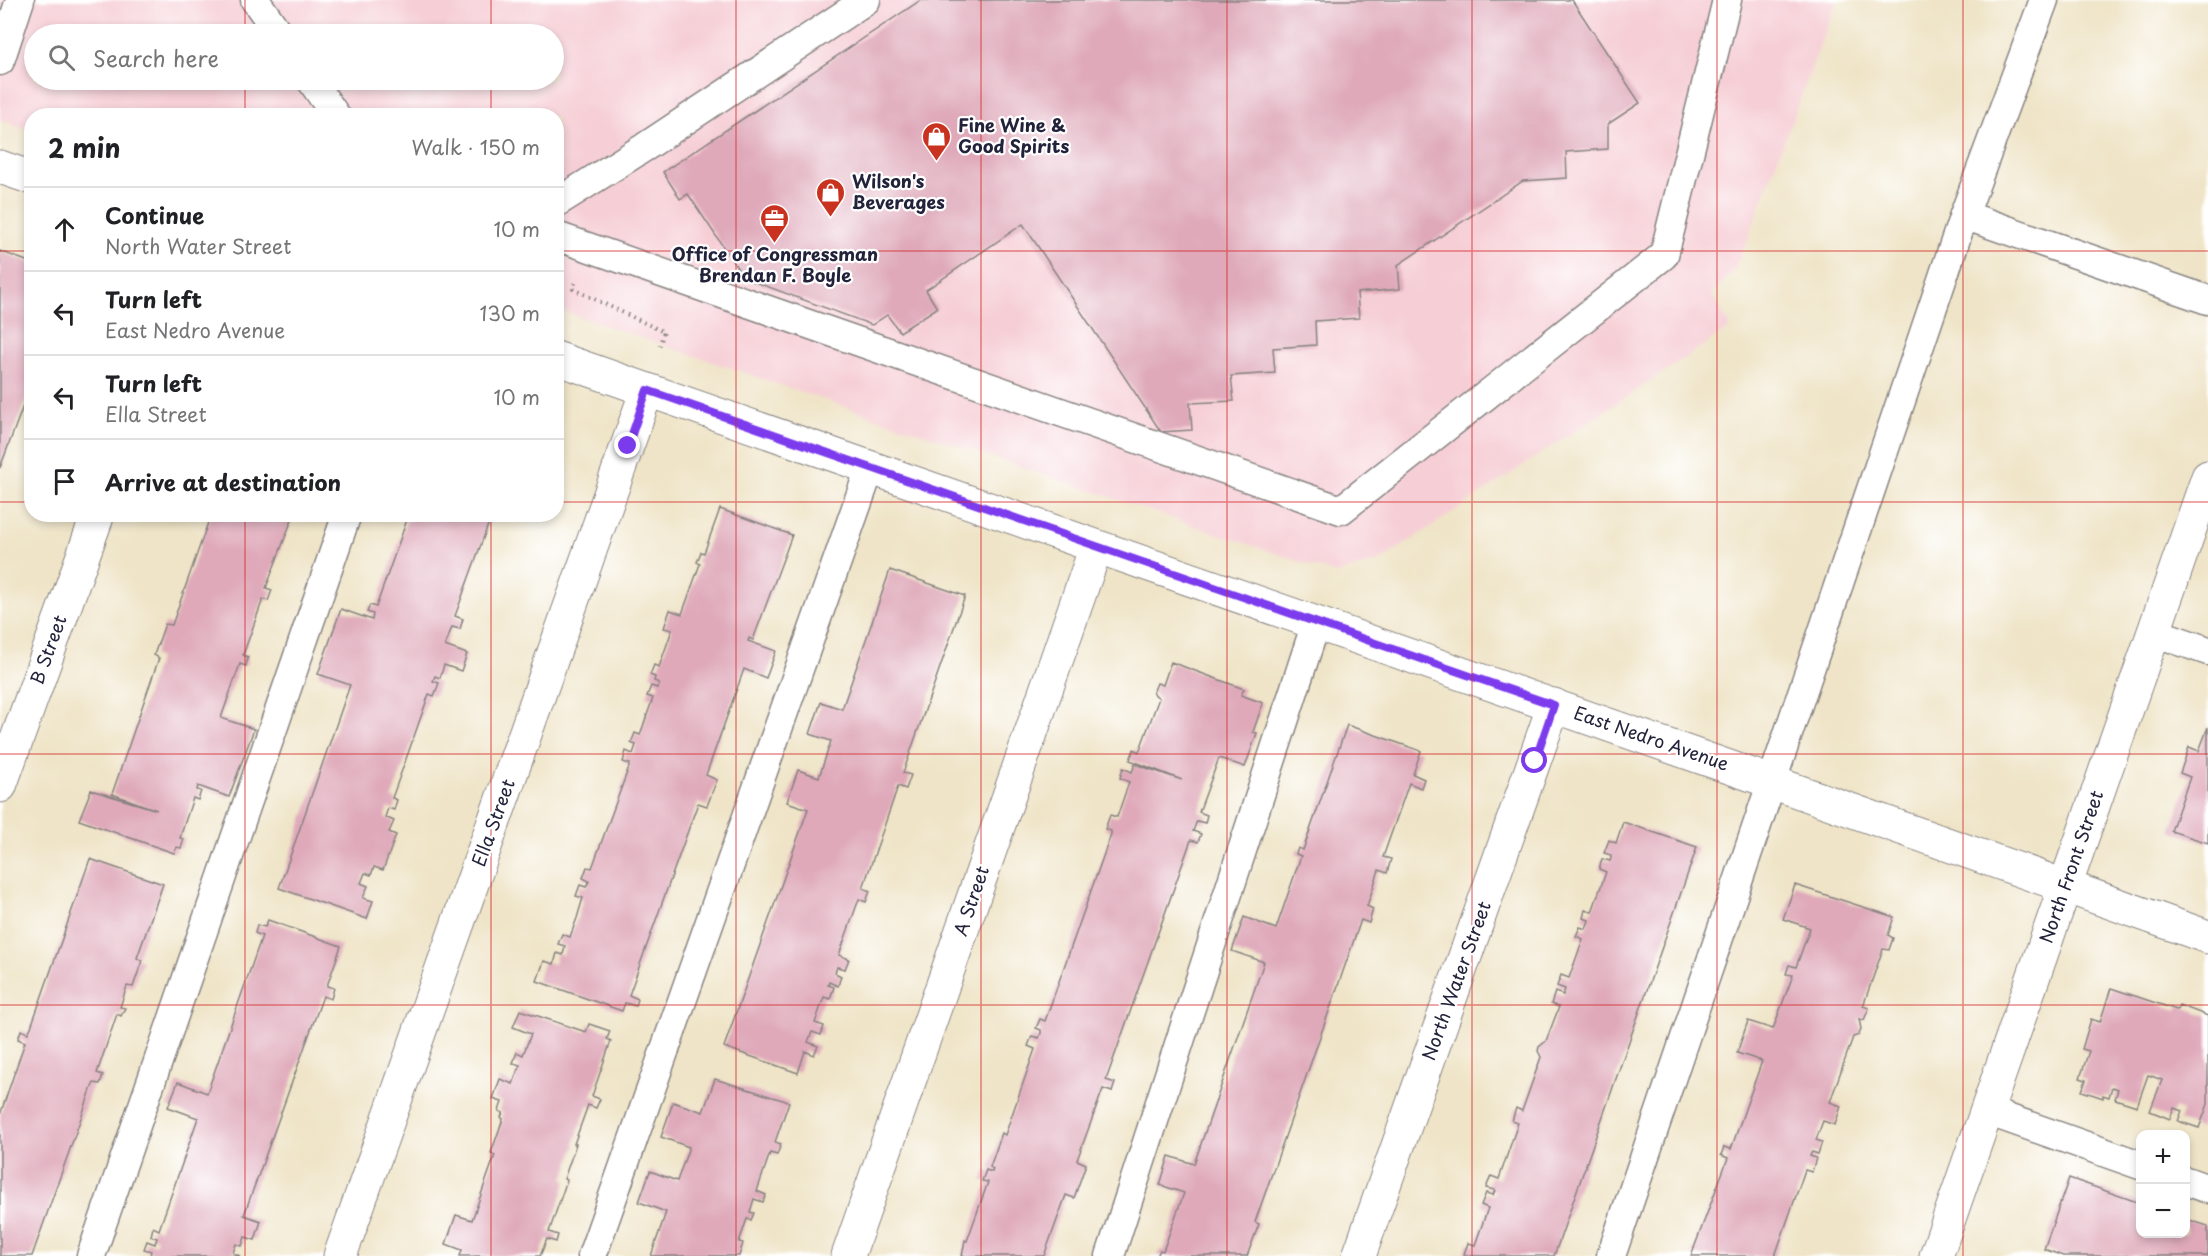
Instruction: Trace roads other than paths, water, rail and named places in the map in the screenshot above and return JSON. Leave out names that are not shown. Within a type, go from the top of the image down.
[{"type":"street","points":[[0,167],[24,174]]},
{"type":"street","name":"East Nedro Avenue","points":[[564,361],[1554,705],[2208,937]]},
{"type":"street","name":"Ella Street","points":[[340,1256],[647,390]]},
{"type":"street","name":"North Front Street","points":[[1936,1256],[2208,477]]},
{"type":"street","name":"B Street","points":[[0,786],[95,522]]},
{"type":"street","name":"A Street","points":[[848,1256],[1096,547]]},
{"type":"street","name":"North Water Street","points":[[1359,1256],[1554,705]]},
{"type":"lane","points":[[0,61],[20,0]]},
{"type":"lane","points":[[255,0],[272,24]]},
{"type":"lane","points":[[564,198],[866,0]]},
{"type":"lane","points":[[564,239],[1341,510],[1664,255],[1727,0]]},
{"type":"lane","points":[[1611,1256],[1965,215],[2044,0]]},
{"type":"lane","points":[[317,90],[330,108]]},
{"type":"lane","points":[[1965,215],[2208,300]]},
{"type":"lane","points":[[592,1256],[870,468]]},
{"type":"lane","points":[[91,1256],[344,522]]},
{"type":"lane","points":[[1110,1256],[1316,623]]},
{"type":"lane","points":[[2154,632],[2208,651]]},
{"type":"lane","points":[[1987,1111],[2136,1164]]},
{"type":"lane","points":[[2190,1182],[2208,1189]]},
{"type":"place","name":"Fine Wine & Good Spirits","points":[[937,162]]},
{"type":"place","name":"Wilson's Beverages","points":[[831,218]]},
{"type":"place","name":"Office of Congressman Brendan F. Boyle","points":[[775,244]]}]
